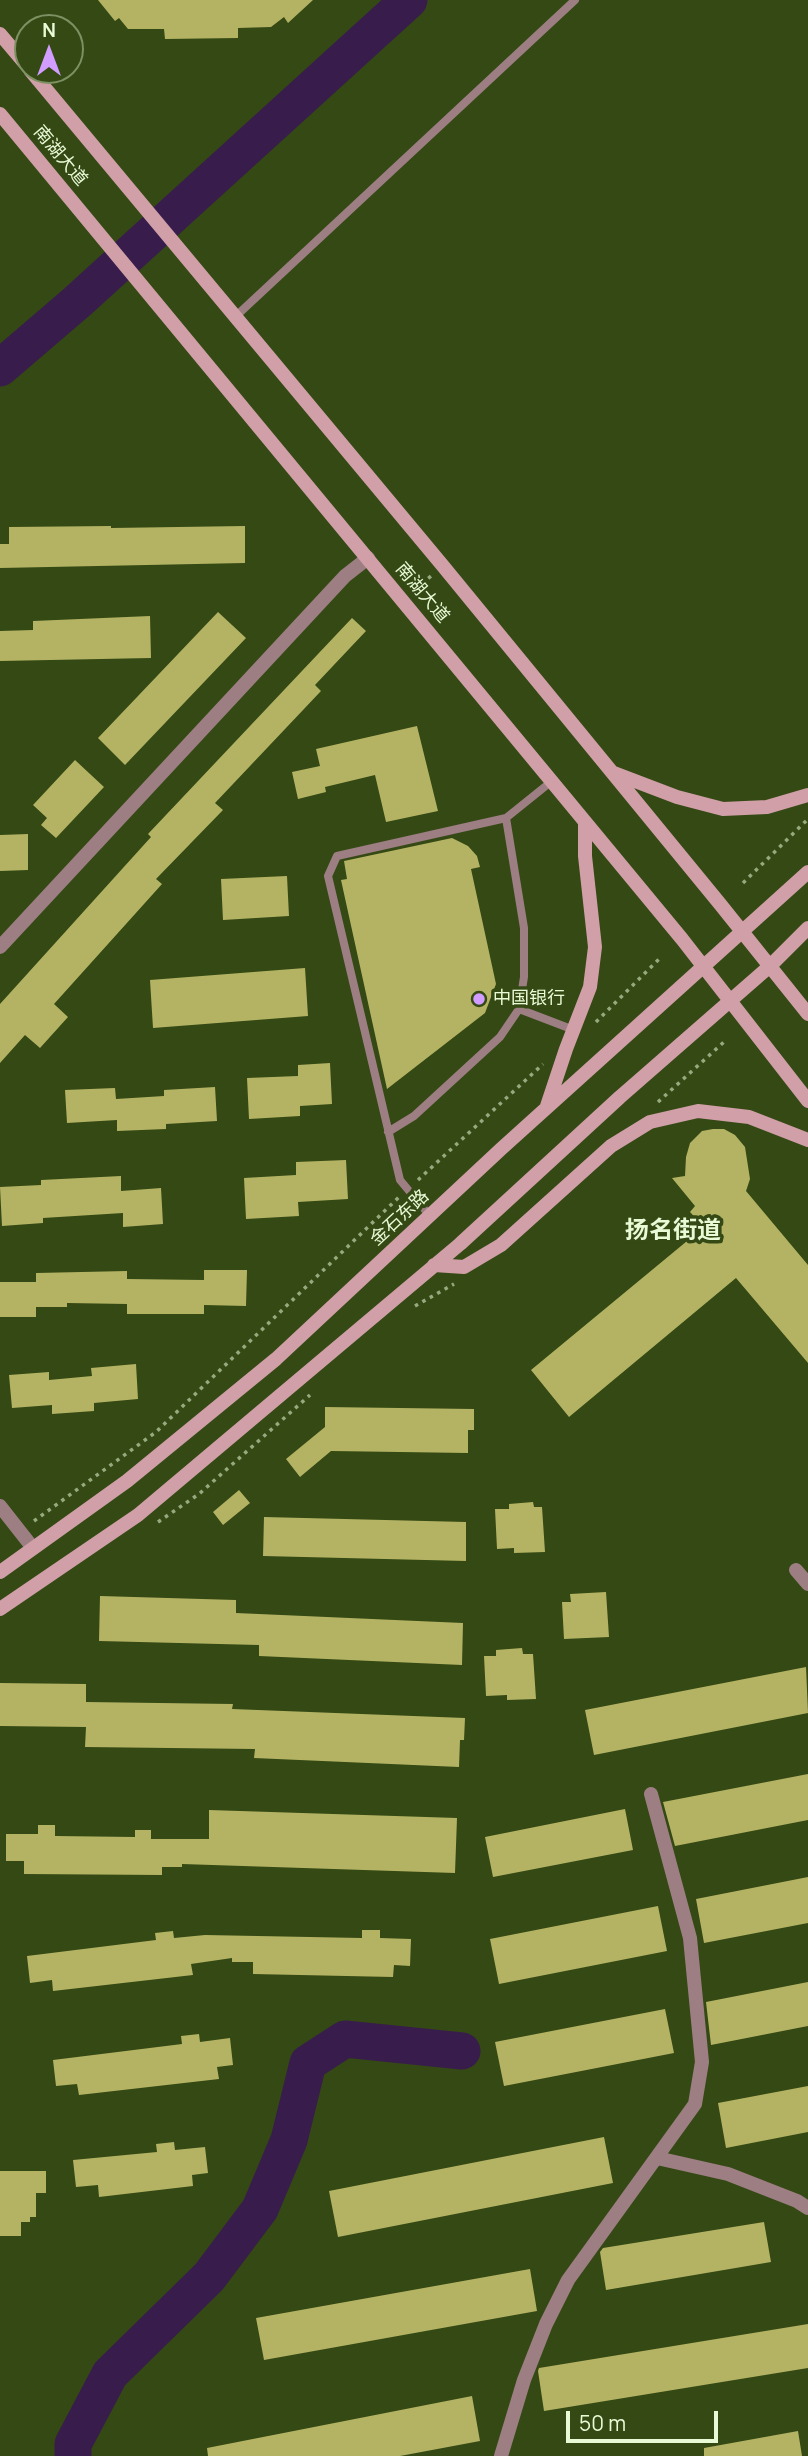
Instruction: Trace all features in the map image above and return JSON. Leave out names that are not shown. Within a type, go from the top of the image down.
[{"type":"main road","name":"南湖大道","points":[[0,33],[14,50]]},
{"type":"main road","name":"南湖大道","points":[[41,84],[443,566],[808,1014]]},
{"type":"main road","name":"南湖大道","points":[[0,114],[704,966],[808,1101]]},
{"type":"main road","points":[[611,772],[677,797],[723,808],[767,807],[808,795]]},
{"type":"main road","points":[[546,1109],[590,987],[595,947],[585,856],[586,822]]},
{"type":"main road","name":"金石东路","points":[[0,1572],[127,1481],[276,1359],[808,872]]},
{"type":"main road","points":[[0,1609],[138,1515],[435,1265],[770,966],[808,928]]},
{"type":"main road","points":[[435,1265],[464,1267],[502,1244],[611,1146],[650,1122],[698,1111],[749,1117],[808,1140]]},
{"type":"street","points":[[0,947],[345,576],[368,558]]},
{"type":"street","points":[[0,1506],[33,1548]]},
{"type":"street","points":[[796,1570],[808,1584]]},
{"type":"street","points":[[501,2456],[545,2324],[568,2280],[695,2104],[702,2062],[690,1938],[651,1794]]},
{"type":"street","points":[[657,2158],[729,2174],[808,2208]]},
{"type":"lane","points":[[235,317],[575,0]]},
{"type":"lane","points":[[430,1216],[400,1180],[328,876],[337,856],[506,818],[552,781]]},
{"type":"lane","points":[[388,1132],[414,1116],[500,1037],[519,1009],[524,977],[524,928],[506,818]]},
{"type":"lane","points":[[519,1009],[574,1030]]},
{"type":"path","points":[[402,599],[443,566]]},
{"type":"path","points":[[743,883],[808,819]]},
{"type":"path","points":[[594,1024],[661,957]]},
{"type":"path","points":[[656,1104],[725,1041]]},
{"type":"path","name":"金石东路","points":[[19,1531],[156,1432],[408,1189],[540,1066],[567,1045]]},
{"type":"path","points":[[405,1313],[458,1282]]},
{"type":"path","points":[[154,1525],[199,1494],[318,1388]]},
{"type":"building","points":[[98,0],[313,0],[288,23],[284,17],[271,27],[238,28],[238,38],[165,39],[164,29],[128,29],[119,18],[115,21]]},
{"type":"building","points":[[245,526],[245,563],[0,568],[0,544],[9,544],[9,527]]},
{"type":"building","points":[[218,612],[246,638],[125,765],[98,738]]},
{"type":"building","points":[[150,616],[151,658],[0,661],[0,631],[33,630],[33,621]]},
{"type":"building","points":[[352,618],[366,631],[315,685],[321,691],[215,803],[223,810],[156,879],[162,884],[54,1004],[68,1017],[40,1048],[25,1035],[0,1063],[0,1004],[151,837],[148,834]]},
{"type":"building","points":[[417,726],[438,811],[386,822],[375,775],[325,787],[326,792],[298,799],[292,772],[320,766],[316,749]]},
{"type":"building","points":[[75,760],[104,787],[56,838],[41,825],[47,818],[33,805]]},
{"type":"building","points":[[28,834],[28,870],[0,871],[0,835]]},
{"type":"building","points":[[452,838],[468,846],[477,856],[480,867],[471,869],[496,984],[485,1013],[387,1089],[341,880],[347,879],[344,861]]},
{"type":"building","points":[[287,876],[289,916],[223,920],[221,879]]},
{"type":"building","points":[[305,968],[308,1016],[153,1028],[150,980]]},
{"type":"building","points":[[330,1063],[332,1104],[300,1106],[300,1116],[249,1119],[247,1078],[298,1076],[298,1065]]},
{"type":"building","points":[[215,1087],[217,1121],[166,1124],[166,1129],[117,1131],[117,1120],[67,1123],[65,1090],[115,1088],[116,1099],[164,1096],[164,1090]]},
{"type":"building","points":[[724,1129],[735,1135],[745,1147],[750,1179],[746,1191],[808,1265],[808,1363],[736,1278],[569,1417],[531,1370],[704,1227],[690,1212],[695,1206],[672,1178],[685,1176],[690,1143],[702,1131]]},
{"type":"building","points":[[346,1160],[348,1199],[298,1202],[299,1216],[246,1219],[244,1178],[296,1175],[296,1162]]},
{"type":"building","points":[[121,1176],[121,1191],[161,1188],[163,1224],[123,1227],[123,1213],[43,1218],[43,1223],[2,1226],[0,1187],[41,1185],[41,1180]]},
{"type":"building","points":[[204,1270],[247,1270],[246,1306],[204,1305],[204,1314],[127,1314],[127,1304],[67,1303],[67,1307],[36,1307],[36,1317],[0,1317],[0,1282],[36,1282],[36,1273],[127,1271],[127,1279],[204,1280]]},
{"type":"building","points":[[136,1364],[138,1399],[94,1403],[94,1411],[52,1414],[52,1405],[12,1408],[9,1375],[49,1372],[49,1380],[92,1376],[91,1368]]},
{"type":"building","points":[[325,1407],[474,1409],[474,1430],[468,1430],[468,1453],[331,1451],[300,1477],[286,1459],[325,1427]]},
{"type":"building","points":[[239,1490],[250,1503],[223,1525],[213,1512]]},
{"type":"building","points":[[533,1502],[534,1507],[542,1507],[545,1552],[514,1553],[514,1548],[497,1549],[495,1509],[509,1509],[509,1504]]},
{"type":"building","points":[[264,1517],[466,1522],[466,1561],[263,1556]]},
{"type":"building","points":[[606,1592],[609,1637],[564,1639],[562,1602],[571,1602],[570,1594]]},
{"type":"building","points":[[100,1596],[236,1600],[236,1613],[463,1623],[462,1665],[259,1656],[259,1645],[99,1641]]},
{"type":"building","points":[[522,1648],[523,1654],[533,1654],[536,1699],[507,1700],[507,1695],[486,1696],[484,1656],[496,1656],[496,1650]]},
{"type":"building","points":[[806,1667],[808,1713],[594,1755],[585,1710]]},
{"type":"building","points":[[0,1683],[86,1684],[86,1702],[233,1704],[232,1709],[465,1718],[464,1740],[460,1740],[459,1767],[254,1758],[255,1749],[85,1747],[86,1727],[0,1726]]},
{"type":"building","points":[[808,1774],[808,1820],[675,1846],[663,1802]]},
{"type":"building","points":[[625,1809],[633,1850],[493,1877],[485,1837]]},
{"type":"building","points":[[209,1810],[457,1818],[455,1873],[182,1864],[182,1867],[162,1867],[162,1875],[24,1874],[24,1861],[6,1861],[6,1834],[38,1834],[38,1825],[55,1825],[55,1836],[135,1837],[135,1830],[151,1830],[151,1839],[209,1839]]},
{"type":"building","points":[[808,1877],[808,1923],[704,1943],[696,1899]]},
{"type":"building","points":[[658,1906],[667,1951],[499,1984],[490,1939]]},
{"type":"building","points":[[362,1930],[380,1930],[380,1938],[411,1939],[410,1966],[394,1965],[393,1977],[253,1974],[253,1962],[232,1962],[232,1958],[191,1964],[193,1975],[53,1991],[52,1980],[30,1983],[27,1956],[156,1940],[155,1933],[173,1931],[174,1938],[205,1935],[362,1938]]},
{"type":"building","points":[[808,1982],[808,2026],[711,2045],[706,2002]]},
{"type":"building","points":[[665,2009],[674,2053],[504,2086],[495,2042]]},
{"type":"building","points":[[199,2034],[200,2042],[230,2038],[233,2065],[217,2067],[219,2079],[79,2095],[77,2084],[56,2086],[53,2060],[182,2044],[181,2036]]},
{"type":"building","points":[[808,2086],[808,2132],[726,2148],[718,2103]]},
{"type":"building","points":[[604,2137],[613,2183],[338,2237],[329,2191]]},
{"type":"building","points":[[174,2142],[175,2150],[205,2147],[208,2173],[192,2175],[193,2186],[99,2197],[98,2185],[76,2187],[73,2160],[157,2152],[156,2144]]},
{"type":"building","points":[[0,2171],[46,2171],[46,2193],[36,2193],[36,2217],[30,2217],[30,2222],[21,2222],[21,2236],[0,2236]]},
{"type":"building","points":[[764,2222],[771,2262],[606,2290],[600,2252],[603,2248]]},
{"type":"building","points":[[530,2269],[537,2311],[264,2360],[256,2318]]},
{"type":"building","points":[[808,2324],[808,2368],[544,2411],[539,2368]]},
{"type":"building","points":[[472,2396],[480,2441],[400,2456],[208,2456],[207,2448]]},
{"type":"building","points":[[798,2431],[802,2456],[704,2456],[704,2448]]},
{"type":"waterway","points":[[0,368],[77,302],[409,0]]},
{"type":"waterway","points":[[73,2456],[73,2444],[110,2374],[209,2277],[260,2209],[289,2140],[308,2063],[345,2039],[462,2051]]},
{"type":"place","name":"中国银行","points":[[479,999]]},
{"type":"district","name":"扬名街道","points":[[673,1231]]}]
